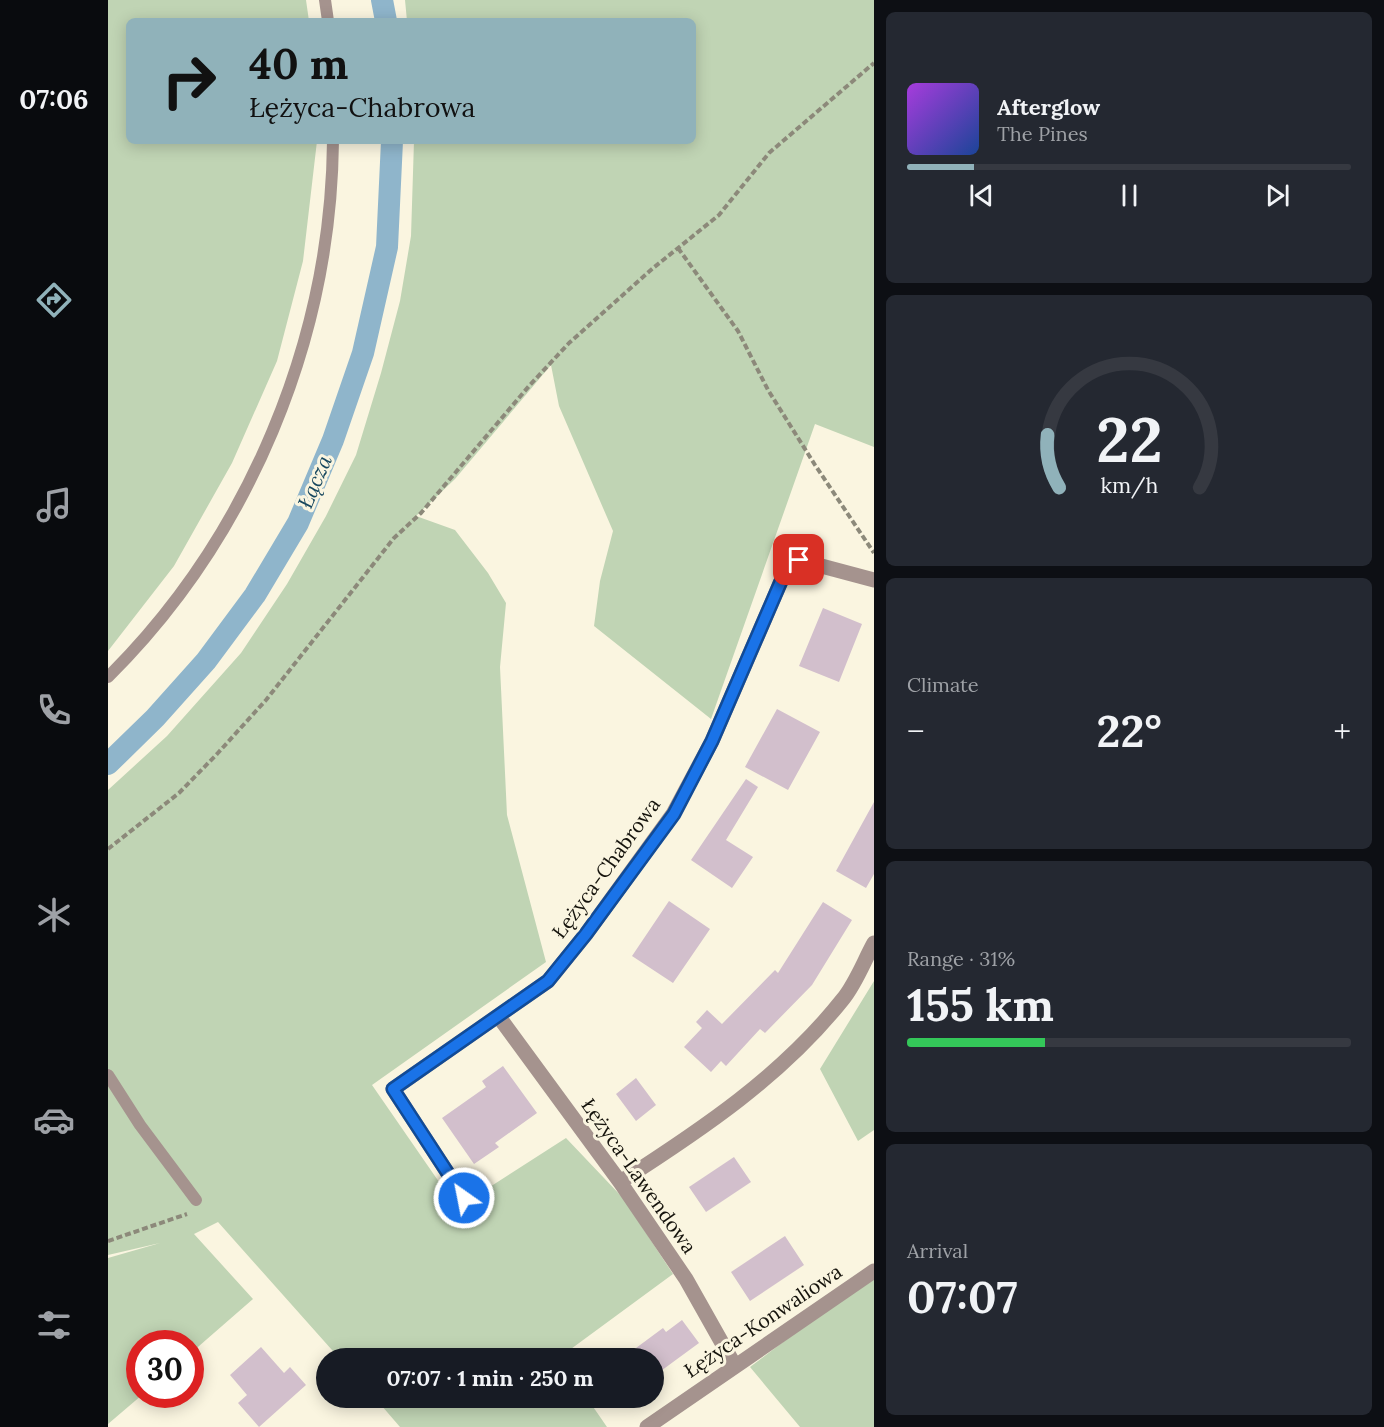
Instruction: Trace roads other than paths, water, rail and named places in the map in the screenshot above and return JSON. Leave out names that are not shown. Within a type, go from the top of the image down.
[{"type":"street","name":"Łężyca-Chabrowa","points":[[464,1198],[393,1089],[548,981],[586,934],[674,814],[712,741],[782,579],[799,560],[874,580]]},
{"type":"street","points":[[620,1182],[750,1093],[795,1052],[844,998],[874,943]]},
{"type":"street","name":"Łężyca-Lawendowa","points":[[499,1017],[620,1182],[686,1279],[735,1366]]},
{"type":"street","name":"Łężyca-Konwaliowa","points":[[647,1427],[874,1271]]},
{"type":"lane","points":[[325,0],[328,18]]},
{"type":"lane","points":[[108,677],[164,616],[198,571],[227,526],[258,466],[291,385],[311,315],[325,235],[333,144]]},
{"type":"lane","points":[[108,1075],[194,1207]]},
{"type":"waterway","name":"Łącza","points":[[382,0],[385,18]]},
{"type":"waterway","name":"Łącza","points":[[108,764],[155,718],[206,661],[255,595],[298,523],[333,440],[363,353],[387,247],[392,144]]}]
